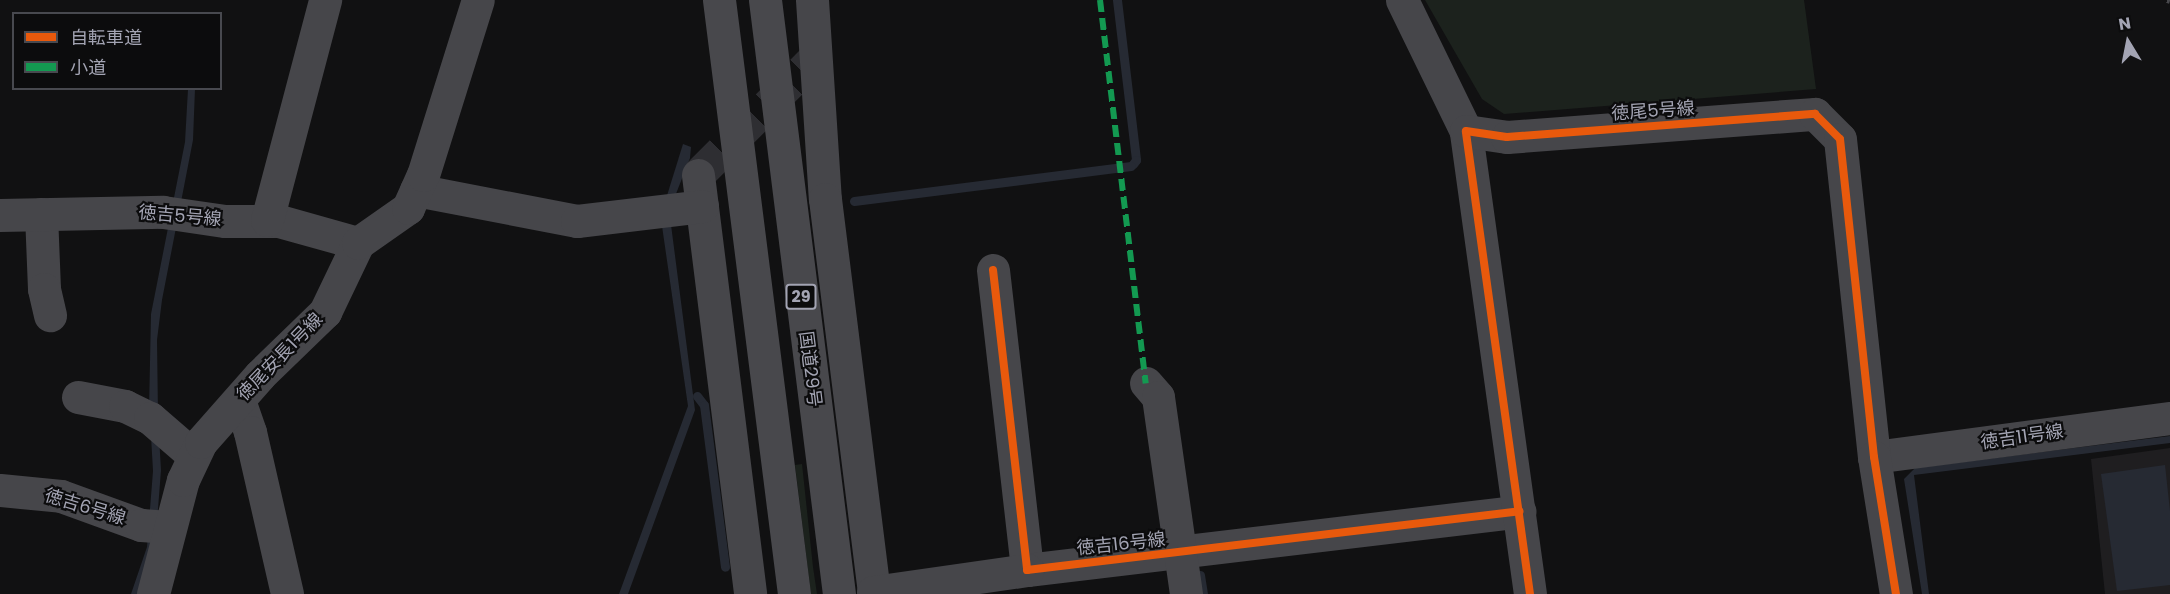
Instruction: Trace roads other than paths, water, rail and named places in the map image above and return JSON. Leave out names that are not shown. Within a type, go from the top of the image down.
[{"type":"highway","points":[[719,0],[794,594]]},
{"type":"highway","name":"国道29号","points":[[765,0],[839,594]]},
{"type":"street","points":[[267,220],[325,0]]},
{"type":"street","name":"徳尾安長1号線","points":[[153,594],[163,569],[169,527],[201,442],[325,312],[358,243],[408,208],[416,190],[478,0]]},
{"type":"street","points":[[812,0],[825,199],[873,593]]},
{"type":"street","points":[[1402,0],[1466,131],[1530,594]]},
{"type":"street","name":"徳尾5号線","points":[[1466,131],[1507,137],[1815,114],[1840,139],[1874,457],[1896,594]]},
{"type":"street","points":[[416,190],[577,220],[700,191],[750,594]]},
{"type":"street","name":"徳吉5号線","points":[[0,215],[164,212],[225,221],[267,220],[358,243]]},
{"type":"street","points":[[41,214],[44,290],[50,315]]},
{"type":"street","points":[[993,270],[1027,570]]},
{"type":"street","points":[[1146,383],[1158,397],[1186,594]]},
{"type":"street","points":[[78,398],[125,406],[150,418],[194,456]]},
{"type":"street","points":[[239,400],[250,432],[287,594]]},
{"type":"street","name":"徳吉11号線","points":[[1874,457],[2170,418]]},
{"type":"street","name":"徳吉6号線","points":[[0,490],[62,496],[141,525],[169,527]]},
{"type":"street","name":"徳吉16号線","points":[[873,593],[1027,570],[1519,511]]},
{"type":"waterway","points":[[1117,0],[1136,160],[1133,164]]},
{"type":"waterway","points":[[854,201],[1131,166]]},
{"type":"waterway","points":[[697,396],[704,405],[725,567]]},
{"type":"waterway","points":[[1200,575],[1203,594]]},
{"type":"tunnel","points":[[698,175],[818,55]]}]
